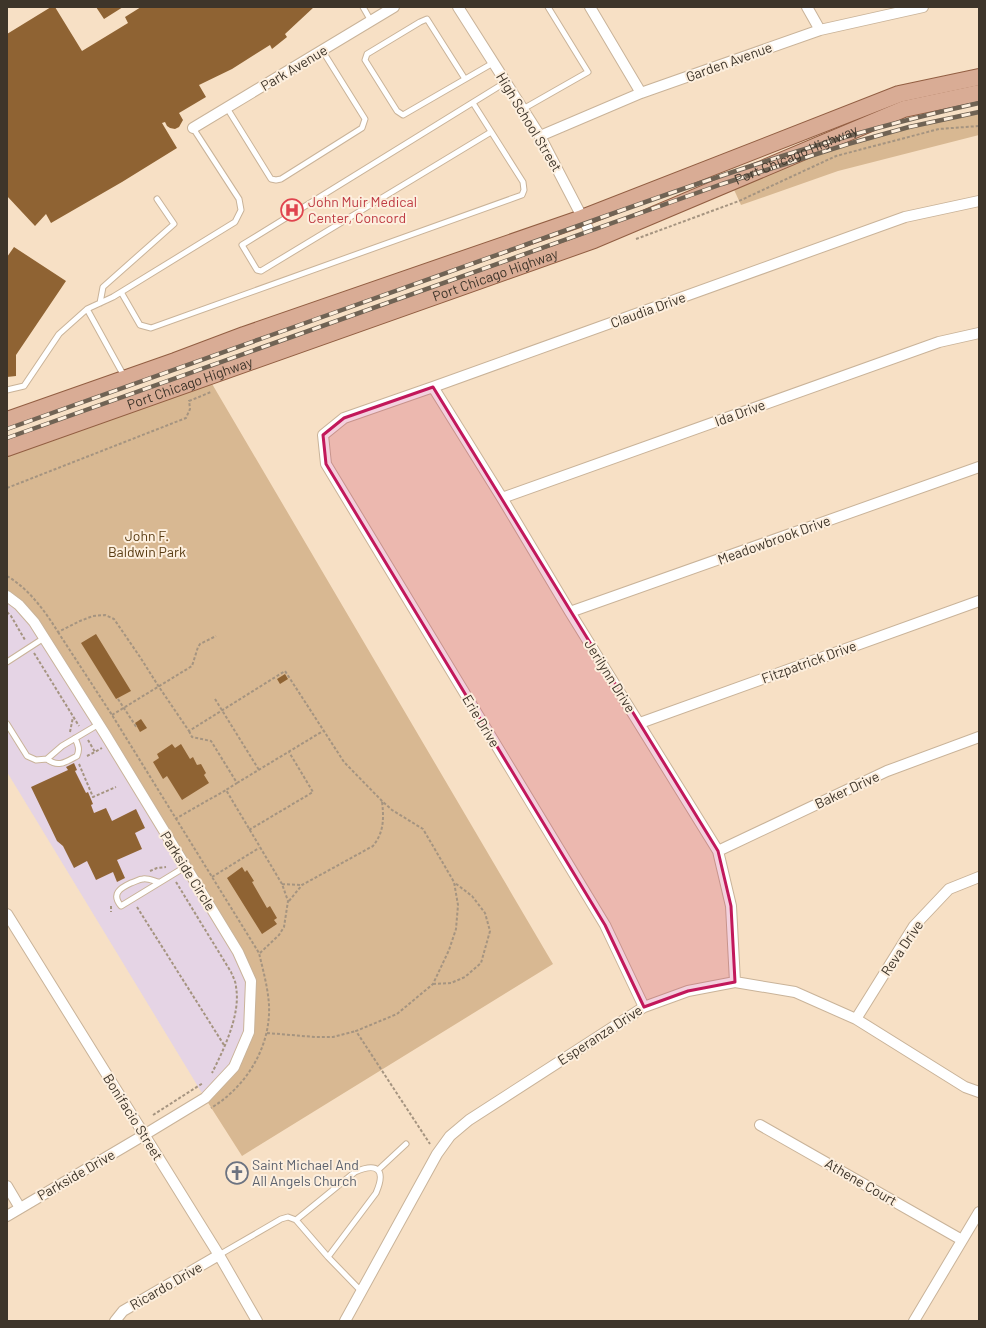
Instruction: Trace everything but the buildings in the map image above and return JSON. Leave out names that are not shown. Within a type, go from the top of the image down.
[{"type":"main road","name":"Port Chicago Highway","points":[[7,420],[582,218],[899,94],[979,77]]},
{"type":"main road","name":"Port Chicago Highway","points":[[7,448],[594,240],[904,109],[979,93]]},
{"type":"main road","points":[[124,378],[130,404]]},
{"type":"street","name":"Park Avenue","points":[[193,128],[394,7]]},
{"type":"street","name":"High School Street","points":[[458,7],[540,136],[594,240]]},
{"type":"street","points":[[590,7],[641,93]]},
{"type":"street","points":[[806,7],[820,30]]},
{"type":"street","name":"Garden Avenue","points":[[540,136],[641,93],[820,30],[923,7]]},
{"type":"street","name":"Claudia Drive","points":[[323,435],[344,418],[905,217],[979,201]]},
{"type":"street","name":"Ida Drive","points":[[502,498],[939,342],[979,333]]},
{"type":"street","name":"Jerilynn Drive","points":[[433,387],[718,851],[731,906],[735,982]]},
{"type":"street","name":"Erie Drive","points":[[323,435],[326,464],[605,925],[644,1007]]},
{"type":"street","name":"Meadowbrook Drive","points":[[570,612],[979,467]]},
{"type":"street","name":"Parkside Circle","points":[[7,596],[19,605],[34,622],[99,724],[238,952],[251,981],[249,1032],[234,1067],[205,1098],[144,1135]]},
{"type":"street","name":"Fitzpatrick Drive","points":[[640,724],[979,601]]},
{"type":"street","name":"Baker Drive","points":[[718,851],[887,771],[979,737]]},
{"type":"street","name":"Reva Drive","points":[[856,1019],[914,926],[949,889],[979,876]]},
{"type":"street","name":"Bonifacio Street","points":[[7,914],[219,1255],[256,1321]]},
{"type":"street","name":"Esperanza Drive","points":[[345,1321],[437,1154],[450,1136],[469,1120],[644,1007],[688,991],[735,982],[795,992],[856,1019],[965,1087],[979,1092]]},
{"type":"street","name":"Athene Court","points":[[760,1125],[962,1240]]},
{"type":"street","name":"Parkside Drive","points":[[7,1216],[144,1135]]},
{"type":"street","points":[[7,1186],[20,1208]]},
{"type":"street","points":[[914,1321],[979,1212]]},
{"type":"street","name":"Ricardo Drive","points":[[115,1321],[123,1311],[219,1255]]},
{"type":"lane","points":[[363,7],[371,21]]},
{"type":"lane","points":[[523,109],[588,72],[548,7]]},
{"type":"lane","points":[[465,79],[426,19],[367,54],[365,60],[398,111],[403,115],[493,63]]},
{"type":"lane","points":[[227,108],[272,179],[281,179],[362,128],[365,119],[322,50]]},
{"type":"lane","points":[[492,132],[261,271],[257,270],[242,245],[506,82]]},
{"type":"lane","points":[[121,292],[140,325],[151,328],[522,195],[524,190],[523,182],[473,103]]},
{"type":"lane","points":[[7,390],[24,386],[59,334],[87,308],[121,292],[235,222],[241,210],[238,199],[193,128]]},
{"type":"lane","points":[[100,303],[103,287],[174,224],[157,199]]},
{"type":"lane","points":[[87,308],[124,378]]},
{"type":"lane","points":[[7,662],[44,638]]},
{"type":"lane","points":[[7,724],[27,756],[36,760],[47,759],[62,746],[99,724]]},
{"type":"lane","points":[[47,759],[53,764],[61,763],[77,756],[79,751],[75,738]]},
{"type":"lane","points":[[158,882],[144,878],[125,886],[119,890],[117,894],[117,901],[121,906],[158,882],[185,867]]},
{"type":"lane","points":[[378,1170],[406,1144]]},
{"type":"lane","points":[[296,1220],[355,1172],[366,1167],[374,1167],[378,1170],[381,1176],[380,1184],[376,1193],[328,1257]]},
{"type":"lane","points":[[219,1255],[281,1219],[288,1217],[296,1220],[328,1257],[361,1291]]},
{"type":"path","points":[[7,488],[186,418],[190,409],[190,401],[186,385]]},
{"type":"path","points":[[7,576],[23,588],[40,605],[112,715],[259,953],[269,1006],[267,1033],[334,1037],[356,1031],[398,1014],[433,984],[449,950],[456,929],[458,905],[454,882],[423,829],[392,810],[344,762],[332,741],[323,731],[285,671],[188,731]]},
{"type":"path","points":[[58,632],[93,616],[105,615],[114,619],[192,737],[211,741],[237,783]]},
{"type":"path","points":[[112,715],[192,666],[200,644],[216,636]]},
{"type":"path","points":[[215,698],[259,770]]},
{"type":"path","points":[[118,699],[137,728]]},
{"type":"path","points":[[175,819],[323,731]]},
{"type":"path","points":[[249,830],[313,792],[289,752]]},
{"type":"path","points":[[77,761],[93,797],[116,787]]},
{"type":"path","points":[[226,790],[282,884],[288,901],[284,927],[279,935],[259,953]]},
{"type":"path","points":[[288,901],[302,885],[373,846],[380,838],[383,817],[382,801]]},
{"type":"path","points":[[212,877],[260,848]]},
{"type":"path","points":[[433,984],[451,983],[465,977],[481,963],[490,931],[485,913],[472,896],[454,882]]},
{"type":"path","points":[[282,884],[302,885]]},
{"type":"path","points":[[132,899],[140,909],[225,1045]]},
{"type":"path","points":[[356,1031],[437,1154]]},
{"type":"highlighted area","points":[[433,387],[718,851],[731,906],[735,982],[688,991],[644,1007],[605,925],[326,464],[323,435],[344,418]]},
{"type":"shaded area","points":[[7,596],[34,622],[251,981],[249,1032],[234,1067],[205,1098],[7,772]]},
{"type":"green space","points":[[979,112],[979,135],[838,171],[741,205],[730,181],[884,134],[947,118]]},
{"type":"green space","name":"John F. Baldwin Park","points":[[208,377],[553,964],[242,1156],[205,1098],[234,1067],[249,1032],[251,981],[44,638],[7,596],[7,448]]},
{"type":"railway","points":[[7,429],[691,186],[862,132],[979,103]]},
{"type":"railway","points":[[7,438],[722,184],[848,144],[909,127],[979,112]]},
{"type":"place","name":"John Muir Medical Center, Concord","points":[[292,210]]},
{"type":"place","name":"Saint Michael And All Angels Church","points":[[237,1173]]}]
